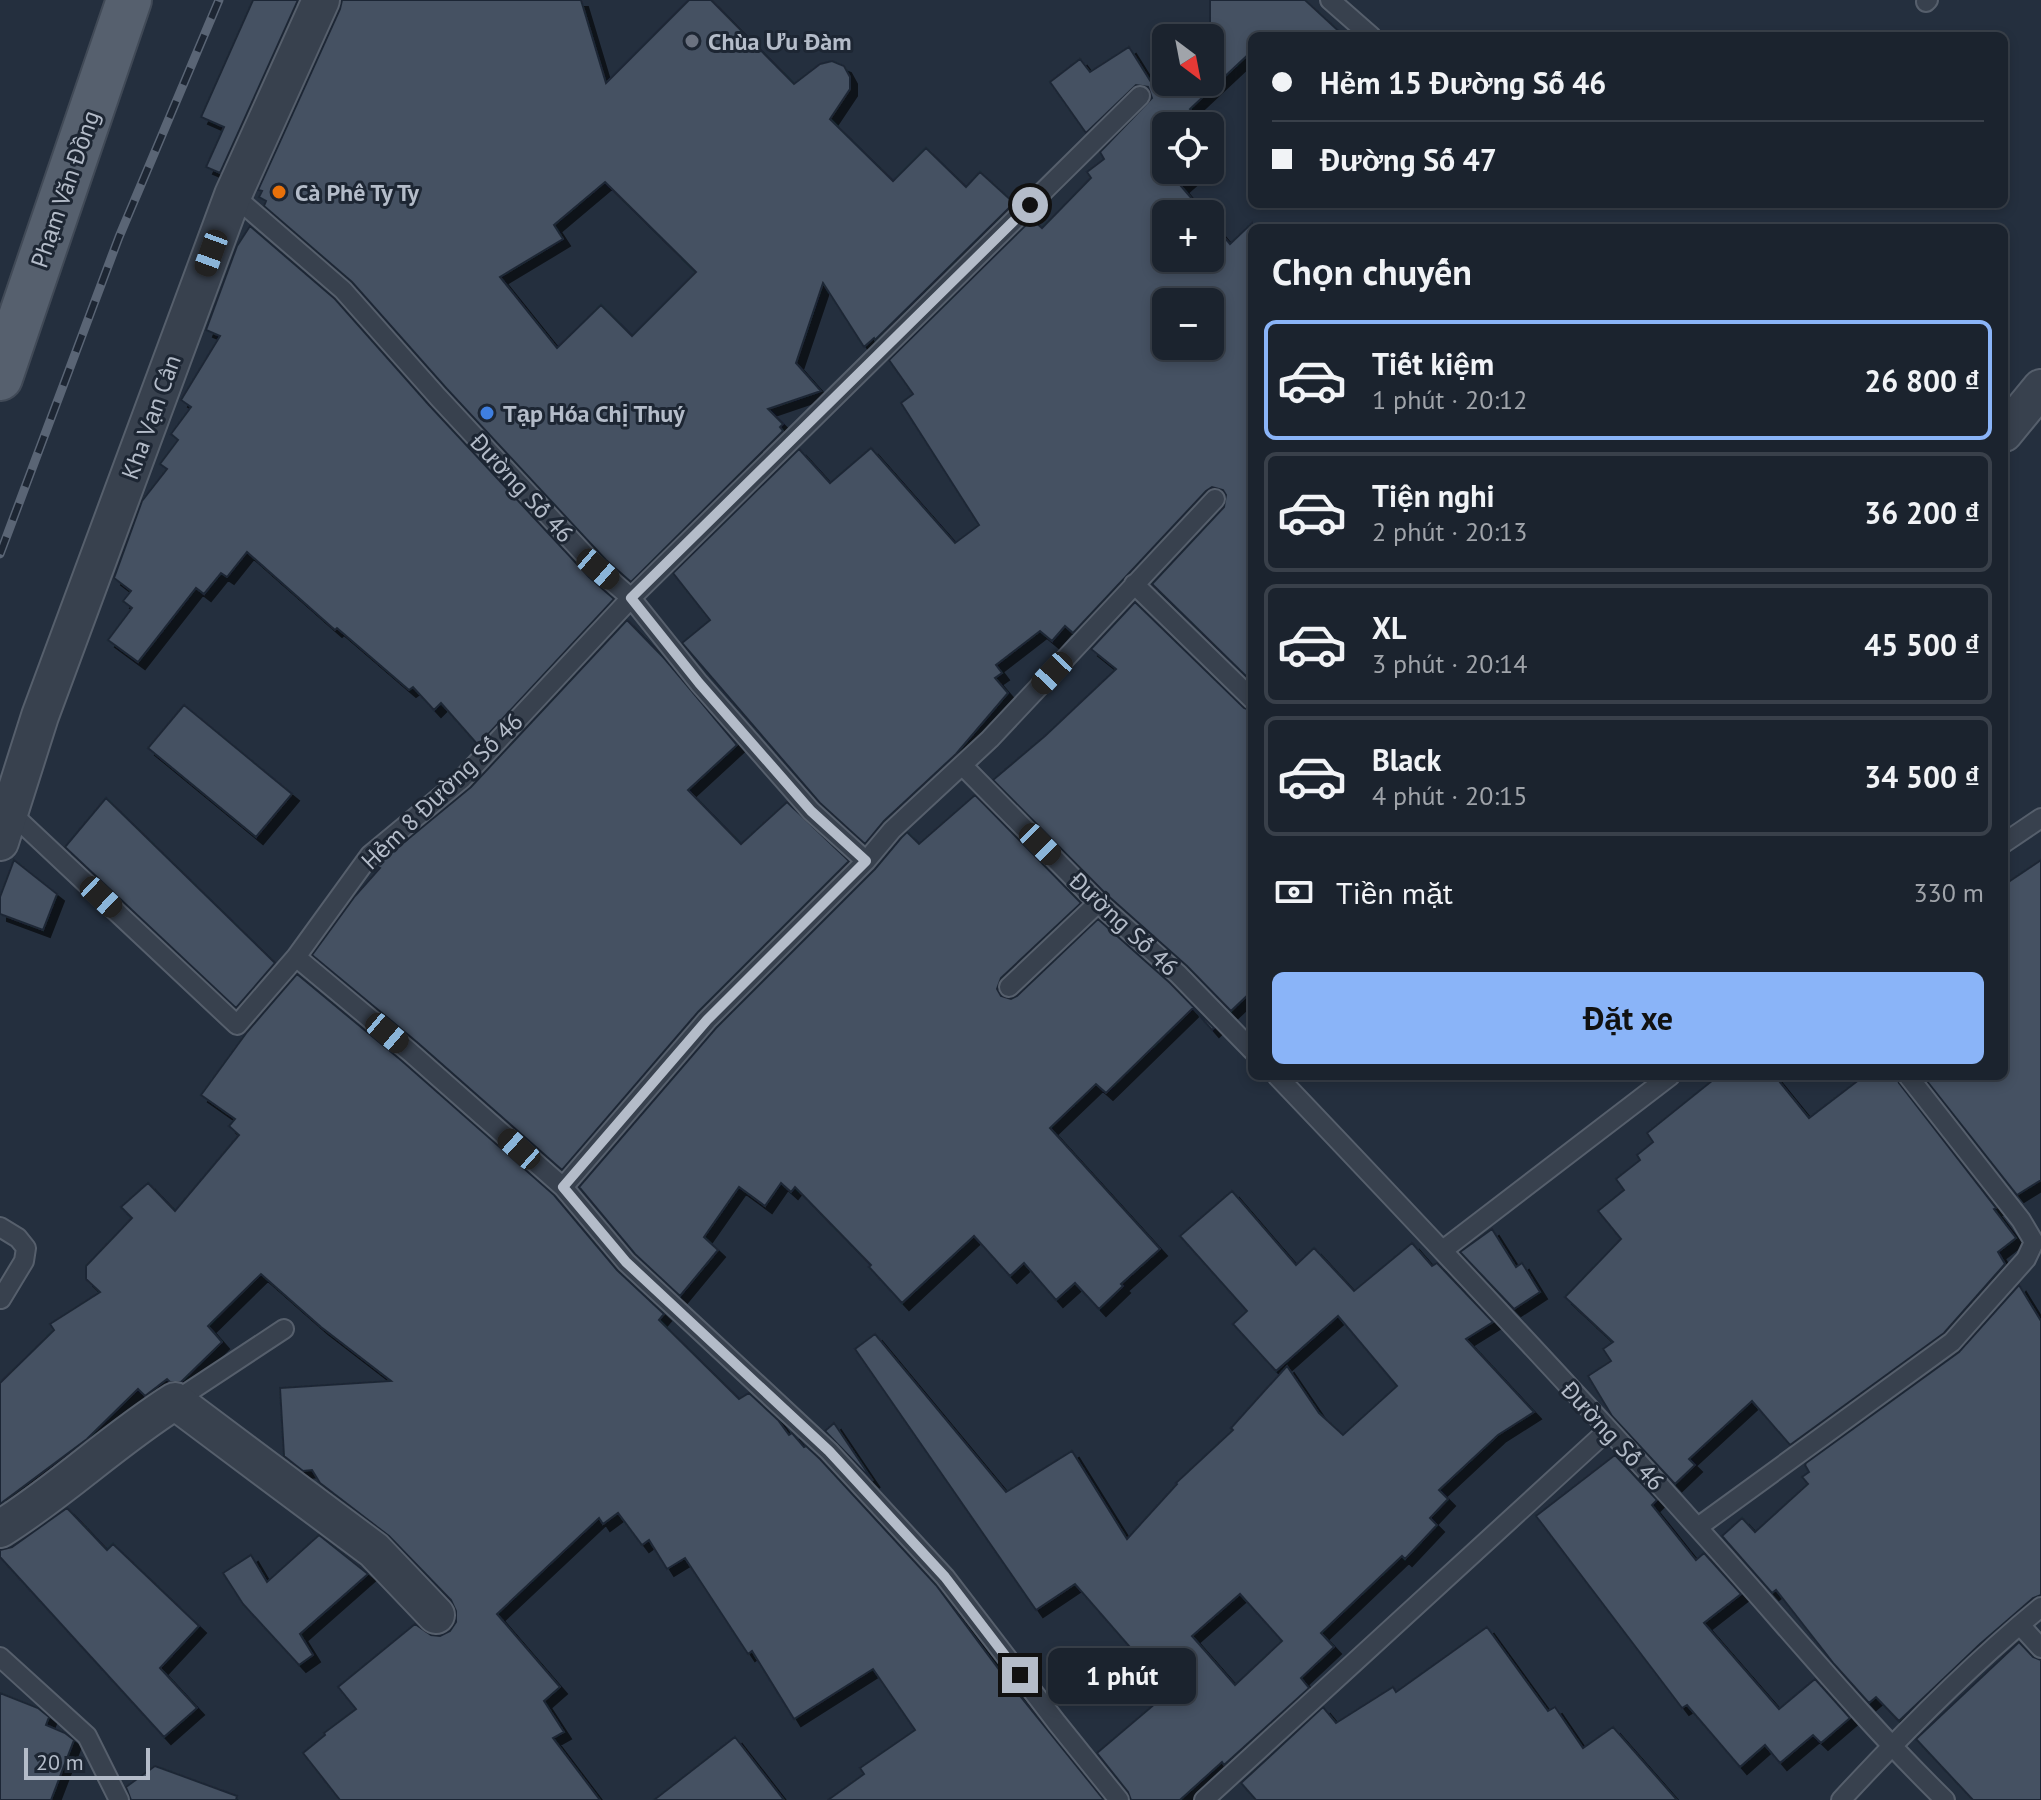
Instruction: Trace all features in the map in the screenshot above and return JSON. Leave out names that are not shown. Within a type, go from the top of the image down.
[{"type":"main road","name":"Phạm Văn Đồng","points":[[0,378],[129,0]]},
{"type":"street","name":"Kha Vạn Cân","points":[[5,827],[40,716],[233,195],[321,0]]},
{"type":"street","points":[[2008,429],[2037,400]]},
{"type":"street","points":[[0,1529],[34,1508],[175,1401],[374,1550],[436,1615]]},
{"type":"lane","points":[[1330,0],[1366,32]]},
{"type":"lane","name":"Hẻm 8 Đường Số 46","points":[[5,827],[237,1025],[296,957],[370,855],[462,779],[631,598],[1140,96]]},
{"type":"lane","name":"Đường Số 46","points":[[233,195],[343,290],[577,546],[631,598],[699,683],[811,811],[866,861]]},
{"type":"lane","points":[[563,1187],[707,1020],[866,861],[892,830],[962,765],[1215,499]]},
{"type":"lane","points":[[1134,584],[1248,695]]},
{"type":"lane","name":"Đường Số 46","points":[[962,765],[1098,903],[1178,974],[1248,1046]]},
{"type":"lane","points":[[2008,840],[2041,818]]},
{"type":"lane","points":[[1009,987],[1098,903]]},
{"type":"lane","points":[[296,957],[410,1052],[563,1187],[626,1262],[829,1451],[935,1566],[1119,1800]]},
{"type":"lane","name":"Đường Số 46","points":[[1281,1080],[1443,1250],[1698,1527],[1890,1746],[1945,1800]]},
{"type":"lane","points":[[1443,1250],[1665,1080]]},
{"type":"lane","points":[[1698,1527],[1952,1342],[1969,1319],[2026,1259],[2034,1242],[2021,1220],[1911,1080]]},
{"type":"lane","points":[[0,1227],[18,1238],[26,1248],[24,1261],[1,1299]]},
{"type":"lane","points":[[175,1401],[284,1329]]},
{"type":"lane","points":[[1204,1800],[1608,1430]]},
{"type":"lane","points":[[1841,1800],[1890,1746],[2041,1607]]},
{"type":"lane","points":[[2020,1625],[2041,1648]]},
{"type":"lane","points":[[0,1657],[87,1736],[119,1800]]},
{"type":"building","points":[[253,0],[298,0],[220,173],[206,167],[224,127],[201,117]]},
{"type":"building","points":[[342,0],[581,0],[606,83],[689,0],[711,0],[794,84],[820,64],[832,61],[844,66],[850,77],[850,89],[830,119],[893,181],[926,148],[966,187],[980,172],[1014,203],[875,340],[864,347],[823,283],[796,363],[821,391],[768,409],[783,424],[780,427],[783,431],[631,582],[606,560],[352,282],[264,206],[266,201],[259,197],[262,191],[258,190]],"holes":[[[605,182],[696,272],[632,336],[601,305],[557,348],[500,277],[563,239],[554,225]]]},
{"type":"building","points":[[1210,0],[1305,0],[1340,32],[1248,32],[1248,55],[1224,77],[1224,24],[1210,24]]},
{"type":"building","points":[[1129,47],[1152,82],[1152,96],[1204,96],[1190,109],[1193,112],[1152,112],[1152,184],[1183,184],[1181,186],[1193,200],[1152,200],[1152,272],[1224,272],[1224,237],[1230,244],[1248,227],[1248,678],[1152,584],[1224,507],[1226,495],[1223,490],[1212,487],[1073,633],[1065,626],[1052,641],[1040,631],[996,665],[1002,673],[995,678],[1008,693],[956,754],[884,821],[865,844],[820,803],[682,643],[710,620],[673,573],[799,449],[830,483],[871,448],[955,543],[979,525],[901,403],[913,394],[889,360],[1032,219],[1042,228],[1091,178],[1087,172],[1104,159],[1100,152],[1152,98],[1148,87],[1136,85],[1086,133],[1050,82],[1080,59],[1090,72]]},
{"type":"building","points":[[250,226],[335,299],[429,405],[589,577],[614,599],[478,745],[441,703],[434,710],[413,687],[409,690],[337,628],[335,630],[247,552],[227,577],[221,573],[204,594],[196,588],[138,662],[108,640],[132,608],[123,601],[131,591],[114,578],[142,501],[167,469],[160,464],[178,440],[171,434],[191,407],[181,400],[220,336],[206,330],[237,246]]},
{"type":"building","points":[[1135,602],[1248,710],[1248,995],[1231,1011],[1187,966],[1106,894],[993,780],[1116,669],[1091,649]]},
{"type":"building","points":[[627,620],[664,658],[737,745],[688,790],[741,844],[787,802],[849,861],[698,1012],[562,1170],[312,955],[355,896],[380,868],[377,866],[379,863],[471,787]]},
{"type":"building","points":[[184,705],[292,794],[256,837],[148,748]]},
{"type":"building","points":[[975,795],[1081,903],[1001,978],[997,989],[1001,996],[1011,999],[1017,996],[1098,919],[1170,983],[1214,1028],[1212,1030],[1193,1008],[1106,1093],[1096,1084],[1050,1128],[1160,1249],[1099,1309],[1075,1283],[1056,1300],[1024,1263],[1010,1276],[974,1236],[902,1303],[869,1267],[871,1265],[795,1187],[791,1192],[781,1183],[765,1206],[739,1187],[704,1237],[718,1250],[680,1296],[635,1254],[579,1187],[716,1028],[875,869],[907,832],[919,844]]},
{"type":"building","points":[[106,798],[275,963],[236,1008],[65,847]]},
{"type":"building","points":[[14,860],[57,894],[43,930],[0,914],[0,897]]},
{"type":"building","points":[[2041,860],[2041,1180],[2017,1195],[1926,1080],[2008,1080],[2008,882]]},
{"type":"building","points":[[297,974],[402,1061],[554,1195],[617,1270],[664,1314],[659,1320],[739,1399],[749,1393],[789,1435],[792,1433],[820,1459],[936,1585],[1000,1671],[1104,1800],[828,1800],[864,1774],[860,1768],[915,1730],[873,1669],[794,1719],[752,1651],[748,1654],[685,1558],[667,1569],[649,1540],[642,1545],[618,1513],[603,1524],[599,1518],[497,1614],[560,1687],[544,1701],[564,1732],[553,1738],[600,1800],[340,1800],[303,1753],[356,1709],[338,1687],[415,1624],[431,1635],[440,1636],[450,1631],[456,1622],[456,1611],[451,1600],[389,1536],[320,1483],[312,1470],[303,1471],[284,1456],[280,1388],[391,1381],[321,1327],[261,1274],[208,1326],[222,1342],[181,1382],[167,1379],[145,1396],[138,1389],[87,1439],[0,1504],[0,1383],[54,1330],[50,1324],[100,1292],[86,1279],[86,1266],[132,1218],[121,1207],[148,1183],[175,1211],[239,1135],[229,1126],[235,1119],[201,1095],[247,1032]]},
{"type":"building","points":[[1713,1080],[1778,1080],[1809,1118],[1859,1080],[1898,1080],[2016,1238],[1998,1252],[2005,1264],[1944,1333],[1790,1445],[1752,1401],[1689,1459],[1695,1465],[1675,1484],[1612,1416],[1588,1376],[1611,1361],[1603,1349],[1613,1342],[1565,1297],[1621,1239],[1598,1211],[1624,1190],[1616,1179],[1640,1160],[1637,1155],[1653,1142],[1647,1133]]},
{"type":"building","points":[[1232,1191],[1296,1265],[1314,1248],[1354,1291],[1412,1243],[1432,1266],[1437,1263],[1493,1322],[1466,1339],[1534,1412],[1498,1435],[1439,1490],[1448,1499],[1430,1518],[1437,1525],[1405,1559],[1402,1556],[1321,1633],[1334,1647],[1301,1678],[1309,1688],[1224,1765],[1222,1762],[1180,1800],[1131,1800],[1097,1753],[1169,1692],[1075,1584],[1036,1610],[855,1349],[875,1334],[1006,1492],[1072,1451],[1127,1539],[1176,1483],[1233,1430],[1231,1428],[1287,1366],[1319,1413],[1343,1435],[1397,1386],[1338,1316],[1276,1371],[1233,1324],[1247,1311],[1180,1236]],"holes":[[[1240,1594],[1282,1641],[1235,1685],[1192,1636]]]},
{"type":"building","points":[[1492,1229],[1516,1267],[1522,1263],[1540,1292],[1514,1309],[1460,1252]]},
{"type":"building","points":[[2019,1285],[2041,1321],[2041,1595],[2033,1598],[1980,1644],[1899,1721],[1876,1697],[1869,1703],[1776,1590],[1772,1593],[1722,1536],[1742,1518],[1755,1532],[1808,1484],[1802,1477],[1809,1472],[1806,1463],[1959,1352]]},
{"type":"building","points":[[834,1423],[873,1481],[825,1431]]},
{"type":"building","points":[[1615,1455],[1657,1500],[1652,1505],[1696,1560],[1704,1553],[1741,1594],[1704,1623],[1779,1709],[1815,1679],[1850,1718],[1821,1743],[1813,1735],[1780,1763],[1765,1745],[1740,1767],[1687,1705],[1682,1708],[1536,1516]]},
{"type":"building","points":[[67,1508],[107,1550],[113,1544],[199,1626],[160,1668],[197,1708],[164,1737],[0,1557],[0,1550],[12,1547]]},
{"type":"building","points":[[319,1535],[368,1574],[300,1634],[313,1655],[299,1665],[243,1604],[223,1573],[251,1555],[267,1582]]},
{"type":"building","points":[[1487,1627],[1548,1711],[1555,1707],[1583,1748],[1613,1727],[1677,1800],[1256,1800],[1241,1783],[1323,1707],[1336,1723],[1393,1687],[1396,1692]]},
{"type":"building","points":[[2019,1642],[2033,1657],[2041,1660],[2041,1800],[1973,1800],[1916,1739]]},
{"type":"building","points":[[0,1693],[38,1708],[49,1717],[46,1725],[74,1740],[51,1800],[0,1800]]},
{"type":"building","points":[[735,1737],[784,1800],[654,1800]]},
{"type":"building","points":[[155,1766],[237,1796],[236,1800],[131,1800],[126,1787]]},
{"type":"railway","points":[[0,554],[119,237],[219,0]]},
{"type":"place","name":"Chùa Ưu Đàm","points":[[692,41]]},
{"type":"place","name":"Cà Phê Ty Ty","points":[[279,192]]},
{"type":"place","name":"Tạp Hóa Chị Thuý","points":[[487,413]]},
{"type":"route","points":[[1020,1675],[945,1577],[829,1451],[626,1262],[563,1187],[707,1020],[866,861],[811,811],[699,683],[631,598],[1030,205]]}]
